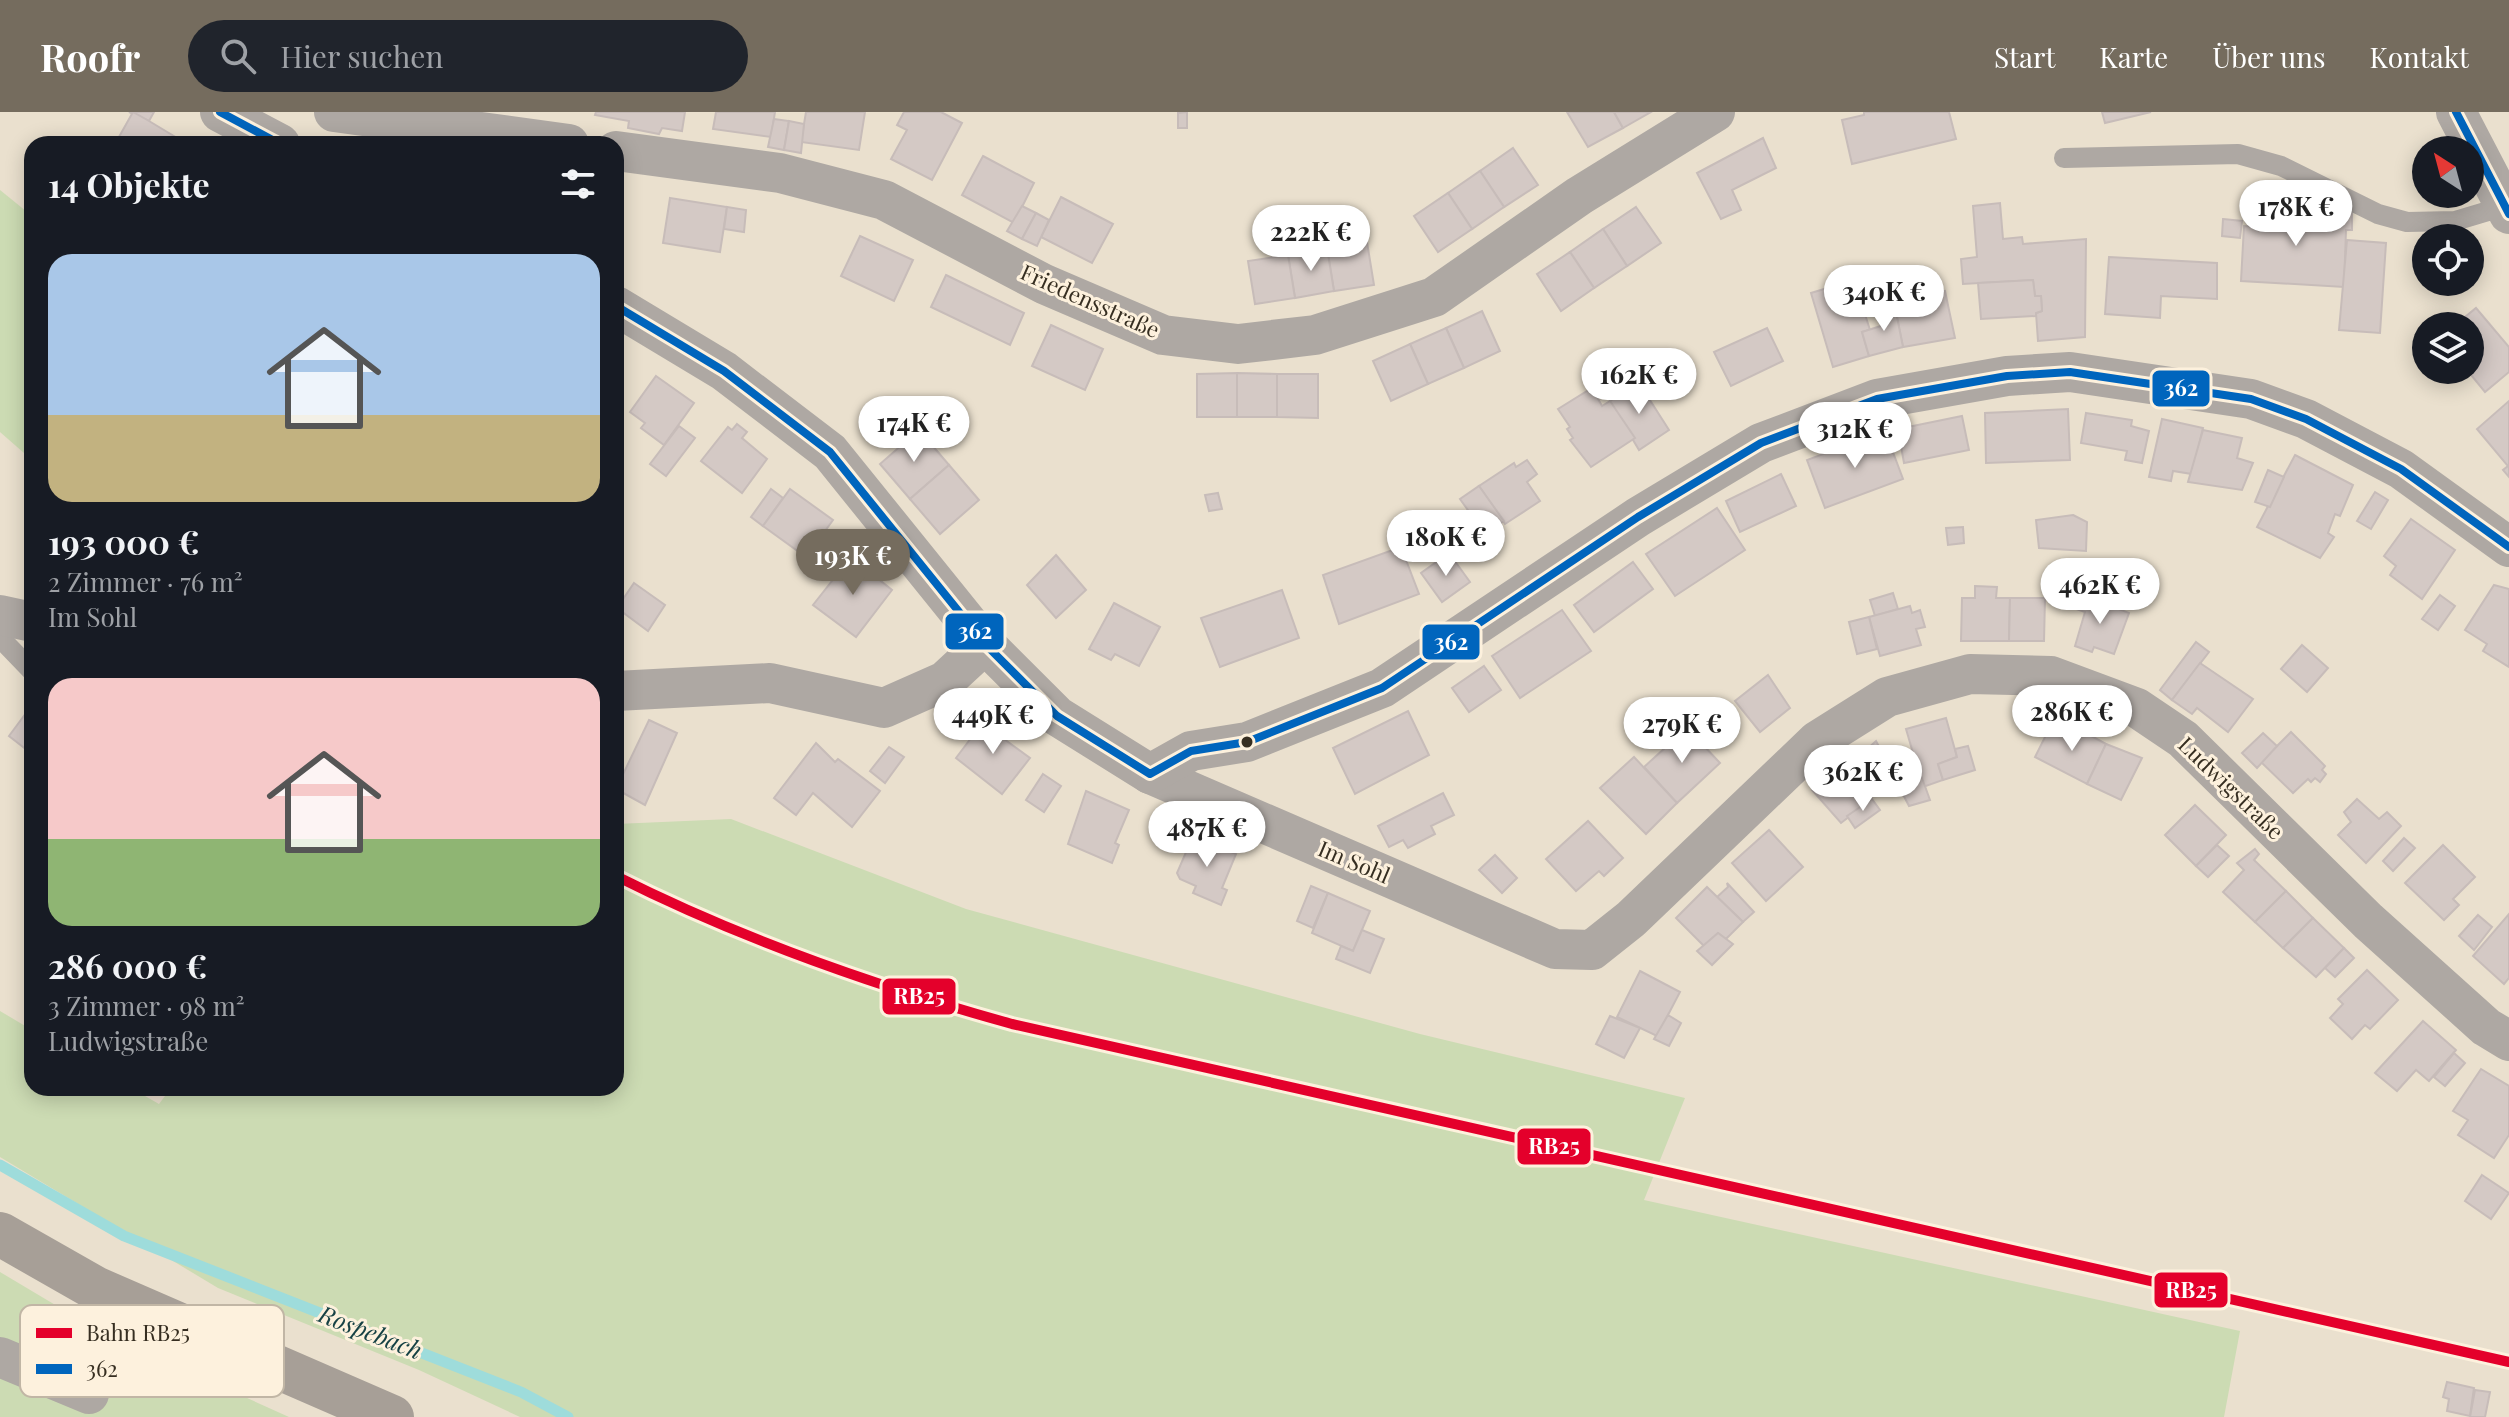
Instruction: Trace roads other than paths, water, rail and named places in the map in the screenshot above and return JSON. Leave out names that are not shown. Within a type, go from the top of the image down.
[{"type":"main road","points":[[0,1234],[95,1288],[134,1305]]},
{"type":"main road","points":[[284,1370],[392,1417]]},
{"type":"street","points":[[220,112],[265,136]]},
{"type":"street","points":[[287,136],[333,112],[510,136]]},
{"type":"street","name":"Friedensstraße","points":[[624,152],[780,173],[884,200],[1044,284],[1163,335],[1238,344],[1315,335],[1434,297],[1579,196],[1715,112]]},
{"type":"street","points":[[2456,112],[2507,210]]},
{"type":"street","name":"Im Sohl","points":[[624,311],[724,371],[830,452],[985,644],[1057,716],[1150,774],[1555,949]]},
{"type":"street","points":[[1150,774],[1191,751],[1247,742],[1382,688],[1638,517],[1761,443],[1877,399],[1993,379],[2070,372],[2251,399],[2306,419],[2401,469],[2509,547]]},
{"type":"street","points":[[0,615],[24,620]]},
{"type":"street","points":[[624,691],[770,683],[884,708],[945,681],[985,644]]},
{"type":"street","name":"Ludwigstraße","points":[[1555,949],[1592,950],[1631,919],[1817,741],[1887,697],[1970,674],[2051,676],[2137,708],[2183,739],[2368,921],[2486,1027],[2509,1041]]},
{"type":"street","points":[[0,1357],[20,1365]]},
{"type":"lane","points":[[2064,158],[2238,154],[2281,166],[2378,214],[2407,222],[2455,221],[2507,210]]},
{"type":"lane","points":[[0,630],[6,644],[24,663]]},
{"type":"waterway","name":"Rospebach","points":[[0,1165],[124,1236],[521,1392],[568,1417]]},
{"type":"rail line","name":"RB25","points":[[624,880],[712,921],[810,960],[1012,1024],[2509,1362]]}]
